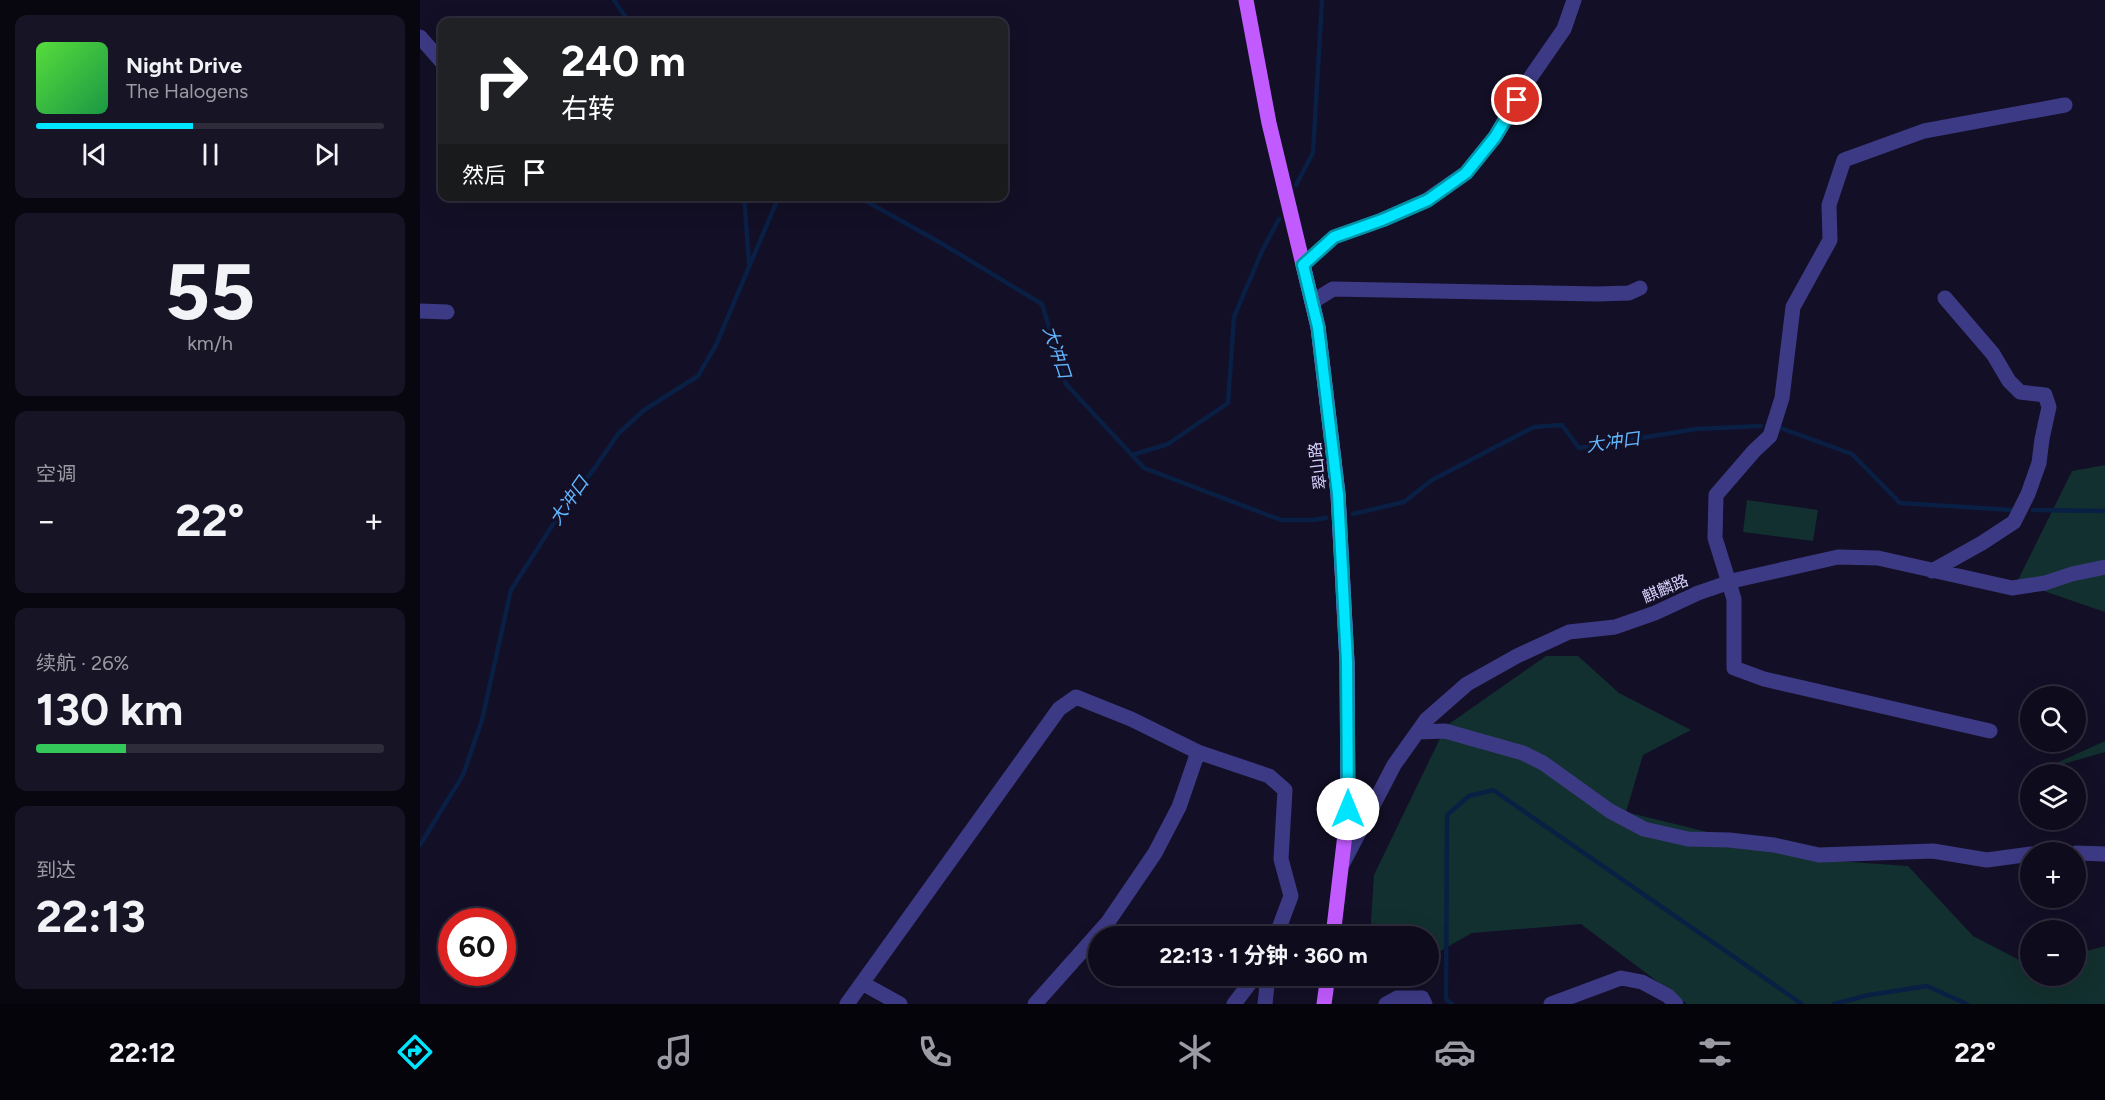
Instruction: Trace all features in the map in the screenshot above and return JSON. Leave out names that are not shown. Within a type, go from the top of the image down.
[{"type":"main road","name":"翠山路","points":[[1246,0],[1269,123],[1318,327],[1338,494],[1347,662],[1348,809],[1334,926]]},
{"type":"main road","points":[[1324,1004],[1326,986]]},
{"type":"street","points":[[1303,265],[1334,237],[1428,200],[1466,173],[1495,137],[1528,81],[1564,29],[1574,0]]},
{"type":"street","points":[[420,37],[438,57]]},
{"type":"street","points":[[1990,731],[1764,679],[1734,668],[1734,599],[1714,537],[1716,495],[1770,436],[1782,398],[1793,307],[1830,240],[1829,205],[1844,160],[1924,131],[2065,105]]},
{"type":"street","points":[[1312,302],[1333,290],[1597,294],[1629,293],[1640,288]]},
{"type":"street","points":[[1932,571],[2014,522],[2028,494],[2039,463],[2049,407],[2045,394],[2020,392],[2009,381],[1993,354],[1945,298]]},
{"type":"street","points":[[420,311],[447,312]]},
{"type":"street","name":"麒麟路","points":[[1341,865],[1394,765],[1426,720],[1467,684],[1517,656],[1569,632],[1615,627],[1729,582],[1838,557],[1878,558],[2012,588],[2045,583],[2105,567]]},
{"type":"street","points":[[847,1004],[1059,709],[1076,697],[1131,719],[1198,752],[1269,776],[1285,790],[1281,859],[1291,896],[1280,926]]},
{"type":"street","points":[[1418,732],[1445,731],[1523,753],[1543,763],[1610,811],[1644,829],[1688,839],[1729,840],[1774,845],[1819,855],[1933,851],[1987,860],[2020,856]]},
{"type":"street","points":[[1035,1004],[1108,922],[1155,853],[1179,807],[1198,752]]},
{"type":"street","points":[[2086,853],[2105,854]]},
{"type":"street","points":[[1551,1004],[1621,978],[1642,982],[1668,996],[1676,1004]]},
{"type":"street","points":[[862,983],[900,1004]]},
{"type":"street","points":[[1234,1004],[1248,986]]},
{"type":"street","points":[[1265,1004],[1267,986]]},
{"type":"street","points":[[1386,1004],[1397,998],[1422,998],[1425,1004]]},
{"type":"green space","points":[[2105,465],[2105,612],[2017,582],[2072,471]]},
{"type":"green space","points":[[1747,500],[1818,510],[1813,541],[1743,532]]},
{"type":"green space","points":[[1546,656],[1578,656],[1619,693],[1691,730],[1643,755],[1626,812],[1822,860],[1908,866],[1973,936],[2020,960],[2020,986],[2086,986],[2086,951],[2105,946],[2105,1004],[1687,1004],[1581,924],[1472,933],[1439,952],[1439,926],[1371,926],[1374,875],[1446,726]]},
{"type":"green space","points":[[2105,741],[2105,752],[2063,764],[2054,764],[2081,752],[2086,752],[2086,750]]},
{"type":"waterway","points":[[614,0],[626,18]]},
{"type":"waterway","points":[[1296,185],[1313,153],[1322,0]]},
{"type":"waterway","points":[[744,201],[749,262]]},
{"type":"waterway","name":"大冲口","points":[[420,845],[463,775],[482,720],[511,590],[568,501],[618,434],[644,410],[698,376],[716,345],[777,201]]},
{"type":"waterway","name":"大冲口","points":[[866,201],[1042,304],[1066,384],[1144,468],[1281,520],[1326,518]]},
{"type":"waterway","points":[[1132,455],[1168,444],[1228,403],[1234,317],[1262,251],[1279,219]]},
{"type":"waterway","name":"大冲口","points":[[1353,514],[1404,502],[1432,480],[1534,427],[1562,425],[1579,448],[1696,429],[1761,426]]},
{"type":"waterway","name":"大冲口","points":[[1775,426],[1852,454],[1900,503],[2011,510]]},
{"type":"waterway","name":"大冲口","points":[[2033,510],[2105,511]]},
{"type":"waterway","points":[[1452,1004],[1446,999],[1447,815],[1469,796],[1493,790],[1802,1004]]},
{"type":"waterway","points":[[1834,1004],[1869,995],[1927,986],[1967,1004]]},
{"type":"route","points":[[1348,809],[1347,662],[1338,494],[1318,327],[1303,265],[1334,237],[1428,200],[1466,173],[1495,137],[1517,100]]}]
